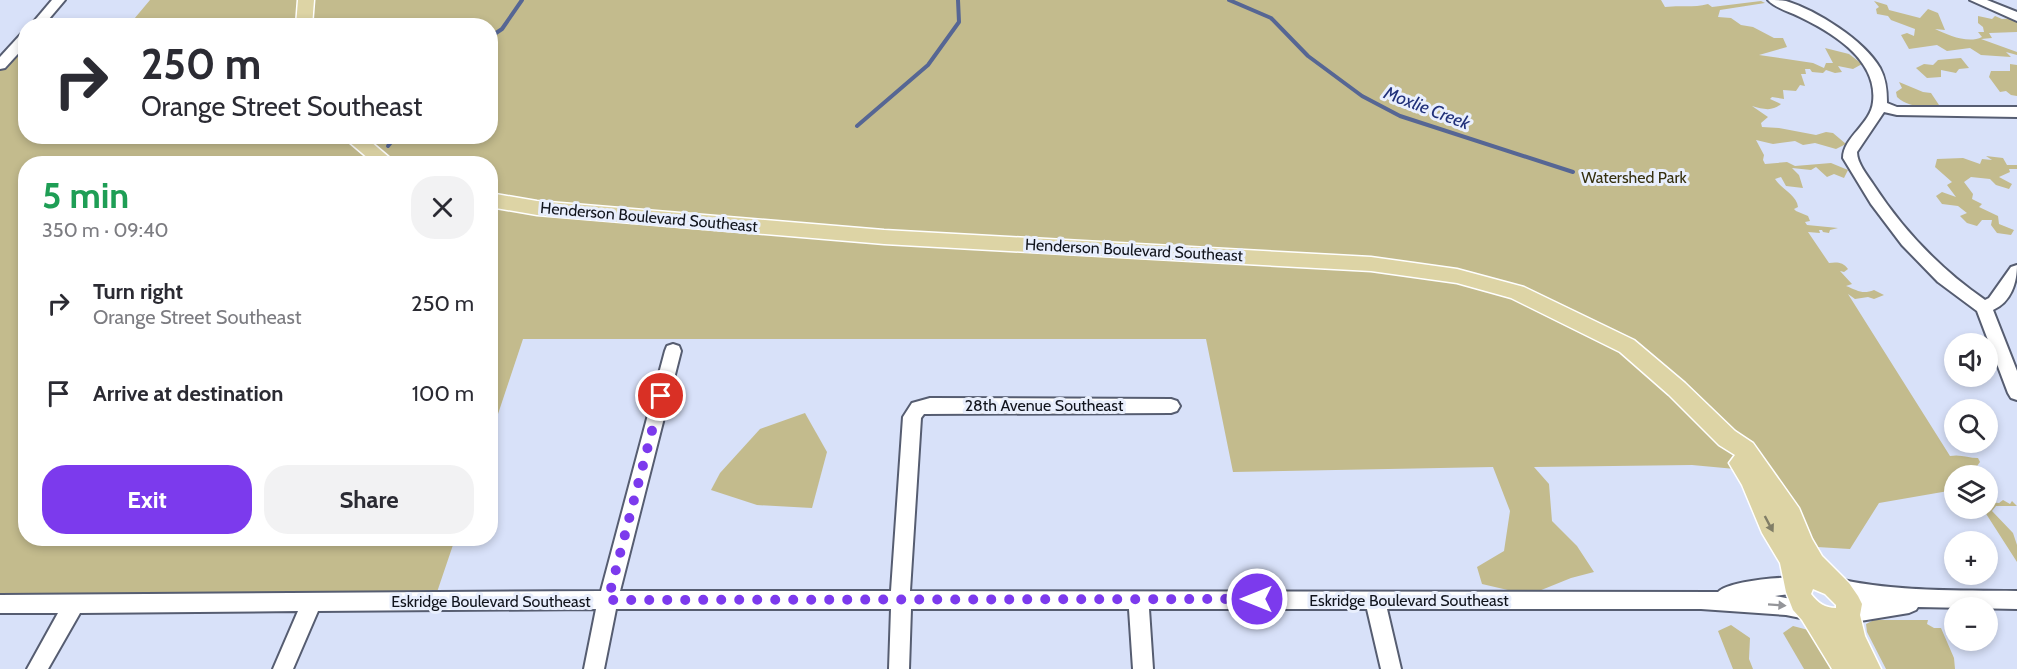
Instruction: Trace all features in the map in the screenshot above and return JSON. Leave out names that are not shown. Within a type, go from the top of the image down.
[{"type":"main road","points":[[305,18],[306,0]]},
{"type":"main road","points":[[362,144],[377,156]]},
{"type":"main road","name":"Henderson Boulevard Southeast","points":[[498,201],[537,208],[873,236],[1371,264],[1457,276],[1517,292],[1627,346],[1677,389],[1727,438],[1745,450],[1765,474],[1791,515],[1801,543],[1813,564],[1836,586]]},
{"type":"main road","name":"Henderson Boulevard Southeast","points":[[1727,438],[1731,451],[1754,484],[1764,514],[1786,551],[1799,586]]},
{"type":"main road","points":[[1847,669],[1811,611],[1800,599],[1801,582],[1812,578],[1836,586],[1849,604],[1848,615],[1853,639],[1868,669]]},
{"type":"main road","points":[[1811,611],[1827,620],[1835,621],[1848,615]]},
{"type":"street","points":[[43,18],[59,0]]},
{"type":"street","points":[[1774,0],[1810,16],[1852,45],[1875,73],[1881,93],[1880,106],[1850,151],[1850,158],[1915,252],[1966,297],[1984,307],[2017,393]]},
{"type":"street","points":[[1976,0],[2017,17]]},
{"type":"street","points":[[0,65],[18,46]]},
{"type":"street","points":[[1880,106],[1897,111],[2017,112]]},
{"type":"street","points":[[1984,307],[1995,302],[2017,271]]},
{"type":"street","points":[[594,669],[608,600],[673,351]]},
{"type":"street","name":"28th Avenue Southeast","points":[[901,599],[900,582],[912,417],[918,408],[930,405],[1171,406]]},
{"type":"street","name":"Eskridge Boulevard Southeast","points":[[1701,600],[1775,587],[1799,586]]},
{"type":"street","points":[[1836,586],[1864,594],[1938,599],[2017,600]]},
{"type":"street","points":[[899,669],[901,599]]},
{"type":"street","name":"Eskridge Boulevard Southeast","points":[[0,604],[901,599],[1701,600],[1786,606],[1811,611]]},
{"type":"street","points":[[1138,599],[1143,669]]},
{"type":"street","points":[[1375,599],[1390,669]]},
{"type":"street","points":[[1848,615],[1938,599]]},
{"type":"street","points":[[283,669],[311,603]]},
{"type":"street","points":[[37,669],[74,604]]},
{"type":"green space","name":"Watershed Park","points":[[150,0],[1661,0],[1665,7],[1708,4],[1712,7],[1761,1],[1765,3],[1720,10],[1718,17],[1731,18],[1741,25],[1753,27],[1774,38],[1783,38],[1787,47],[1759,55],[1813,63],[1824,68],[1826,63],[1833,63],[1825,48],[1849,54],[1862,64],[1853,69],[1838,66],[1842,72],[1835,73],[1826,70],[1823,73],[1812,72],[1810,69],[1805,69],[1806,74],[1801,74],[1805,86],[1800,85],[1796,91],[1783,90],[1784,99],[1772,97],[1770,99],[1781,104],[1778,107],[1767,109],[1752,106],[1768,117],[1761,123],[1762,127],[1816,135],[1826,132],[1833,133],[1846,144],[1836,149],[1815,143],[1803,145],[1795,141],[1773,144],[1756,140],[1764,155],[1763,160],[1765,164],[1787,162],[1795,166],[1831,163],[1848,170],[1844,178],[1834,174],[1827,177],[1816,167],[1811,170],[1792,168],[1799,175],[1803,188],[1786,186],[1781,177],[1775,179],[1795,199],[1798,207],[1794,209],[1808,216],[1810,221],[1805,222],[1807,225],[1838,228],[1830,230],[1829,233],[1822,230],[1819,230],[1820,233],[1808,232],[1829,263],[1840,263],[1848,269],[1844,272],[1840,271],[1852,284],[1846,286],[1863,292],[1874,290],[1884,295],[1874,299],[1868,297],[1855,299],[1848,294],[1944,446],[1944,453],[1948,453],[1950,456],[1978,458],[1980,462],[1978,465],[1944,465],[1944,492],[1879,503],[1850,549],[1817,547],[1791,500],[1746,470],[1692,465],[1534,467],[1549,484],[1552,521],[1577,546],[1594,572],[1571,578],[1529,595],[1482,584],[1477,567],[1504,551],[1510,511],[1493,467],[1233,472],[1206,339],[523,339],[498,414],[498,156],[18,156],[18,546],[453,546],[434,601],[0,603],[0,65],[6,58],[18,57],[18,144],[498,144],[498,18],[135,18]]},
{"type":"green space","points":[[1874,1],[1887,5],[1889,10],[1920,18],[1928,9],[1938,13],[1945,30],[1935,29],[1971,40],[1982,37],[1978,32],[1984,32],[1983,27],[1978,23],[1978,16],[1992,19],[1995,16],[2002,19],[2017,18],[2017,32],[1989,33],[1992,38],[1981,39],[2017,52],[2017,55],[2006,52],[2011,57],[1981,55],[1970,48],[1947,51],[1937,45],[1909,49],[1901,35],[1907,33],[1914,36],[1915,29],[1891,20],[1888,16],[1877,14],[1876,9],[1879,7]]},
{"type":"green space","points":[[1961,58],[1969,68],[1959,69],[1956,73],[1941,70],[1941,77],[1927,78],[1916,68],[1924,64],[1933,65],[1938,60]]},
{"type":"green space","points":[[2010,64],[2017,65],[2017,96],[2006,91],[2000,92],[1989,77],[1991,71],[2010,71]]},
{"type":"green space","points":[[1899,82],[1931,93],[1939,105],[1917,106],[1902,101],[1897,97],[1896,92],[1902,88]]},
{"type":"green space","points":[[1986,156],[2003,158],[2007,165],[2017,165],[2017,169],[2009,169],[2010,172],[1999,177],[2012,184],[2009,189],[1996,185],[1990,179],[1971,177],[1964,182],[1973,194],[1972,199],[1982,204],[1979,207],[1998,216],[1999,224],[2014,230],[2011,235],[1997,233],[1991,225],[1992,220],[1982,220],[1977,226],[1967,223],[1960,216],[1967,213],[1958,206],[1942,204],[1936,196],[1942,192],[1956,197],[1947,185],[1952,182],[1935,167],[1937,159],[1963,158],[1980,164],[1982,159],[1992,160]]},
{"type":"green space","points":[[805,413],[827,452],[812,508],[757,505],[711,490],[720,473],[760,429]]},
{"type":"green space","points":[[2003,500],[2010,504],[2012,501],[2017,506],[1998,506]]},
{"type":"green space","points":[[1998,517],[2013,533],[2017,545],[2017,562],[1998,531],[1989,519]]},
{"type":"green space","points":[[1874,620],[1928,620],[1927,624],[1934,628],[1941,628],[1944,635],[1944,651],[1951,651],[1955,669],[1886,669],[1867,632],[1866,624]]},
{"type":"green space","points":[[1731,625],[1750,638],[1749,659],[1753,669],[1733,669],[1718,631]]},
{"type":"green space","points":[[1793,626],[1812,631],[1833,669],[1804,669],[1783,633]]},
{"type":"waterway","points":[[498,32],[522,0]]},
{"type":"waterway","points":[[857,126],[928,65],[959,22],[958,0]]},
{"type":"waterway","name":"Moxlie Creek","points":[[1229,0],[1271,18],[1308,56],[1362,96],[1400,116],[1573,172]]},
{"type":"route","points":[[661,396],[608,600],[1257,599]]}]
